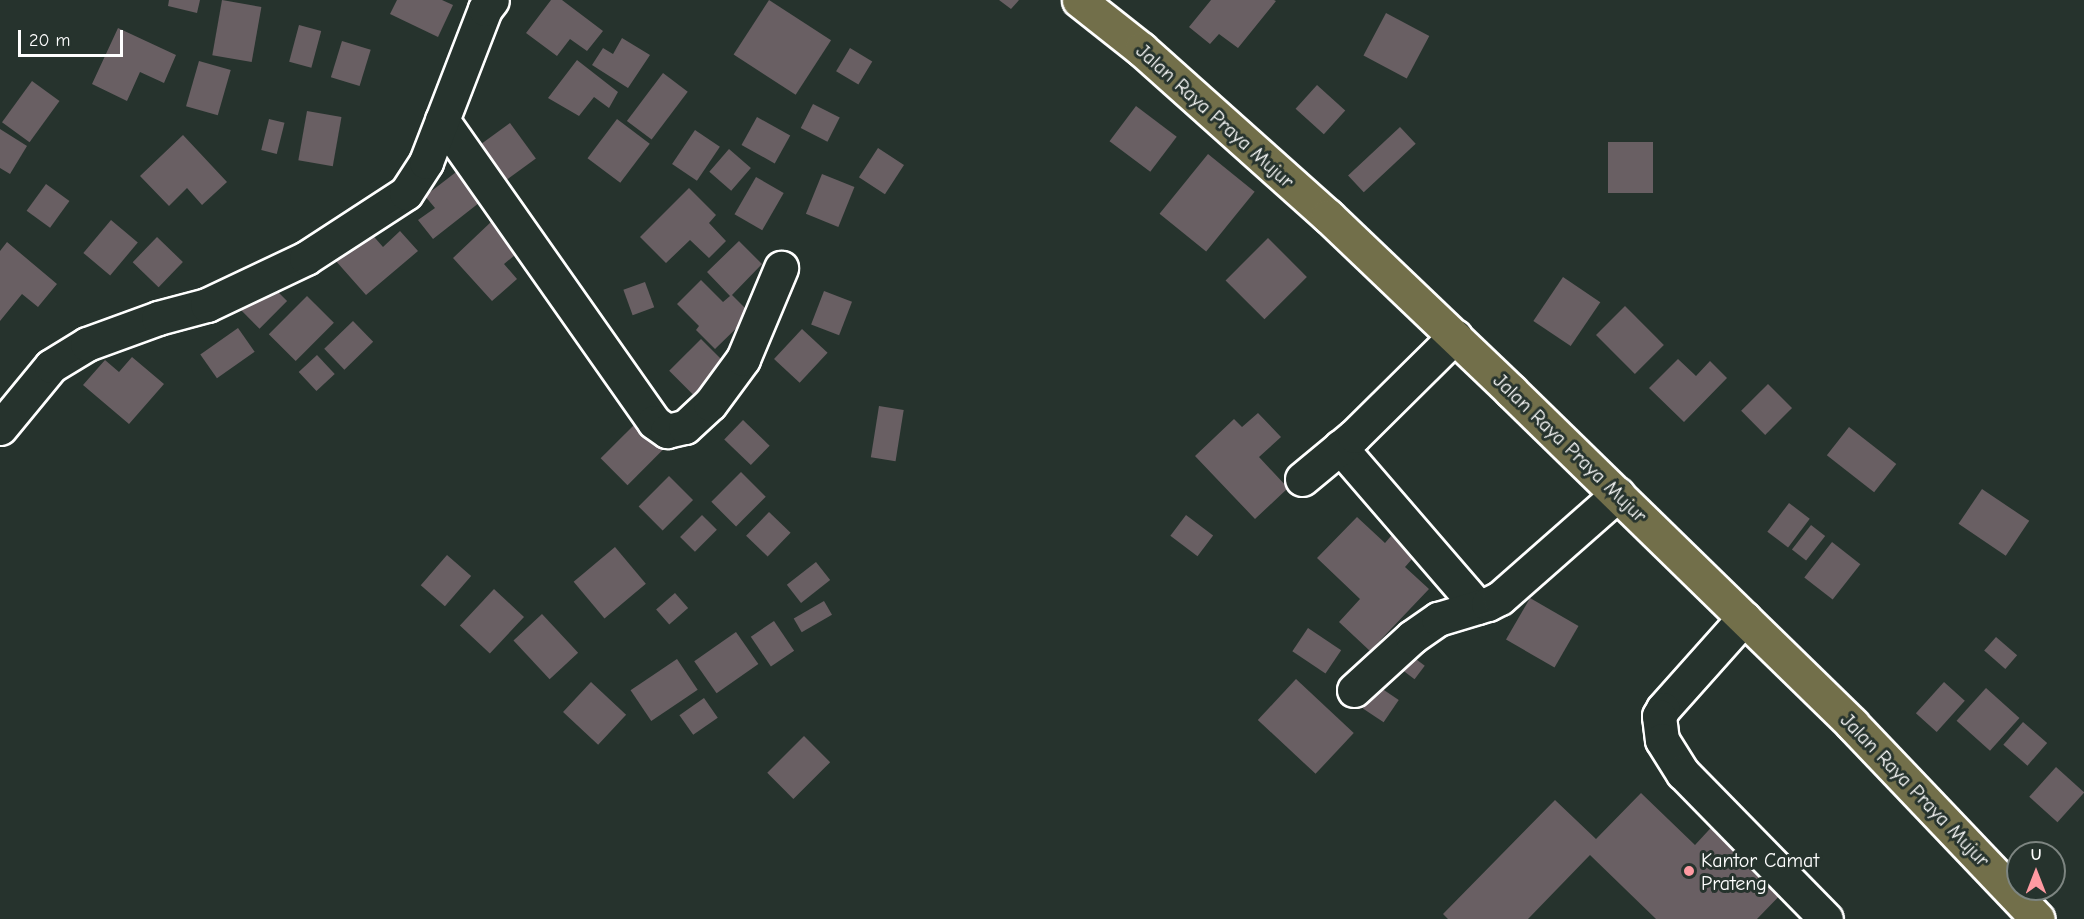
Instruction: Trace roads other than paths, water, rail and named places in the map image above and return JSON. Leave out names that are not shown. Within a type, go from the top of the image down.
[{"type":"main road","name":"Jalan Raya Praya Mujur","points":[[1079,0],[1141,49],[1319,208],[1455,336],[1852,724],[2038,919]]},
{"type":"street","points":[[0,428],[51,366],[87,344],[158,318],[207,304],[306,258],[376,215],[406,193],[426,162],[485,9],[492,0]]},
{"type":"street","points":[[442,120],[654,422],[667,431],[685,427],[710,404],[743,359],[781,268]]},
{"type":"street","points":[[1302,479],[1340,447],[1455,336]]},
{"type":"street","points":[[1340,447],[1478,607]]},
{"type":"street","points":[[1354,690],[1413,637],[1438,619],[1500,598],[1618,494]]},
{"type":"street","points":[[1744,618],[1659,716],[1662,740],[1683,773],[1826,919]]},
{"type":"place","name":"Kantor Camat Prateng","points":[[1689,871]]}]
